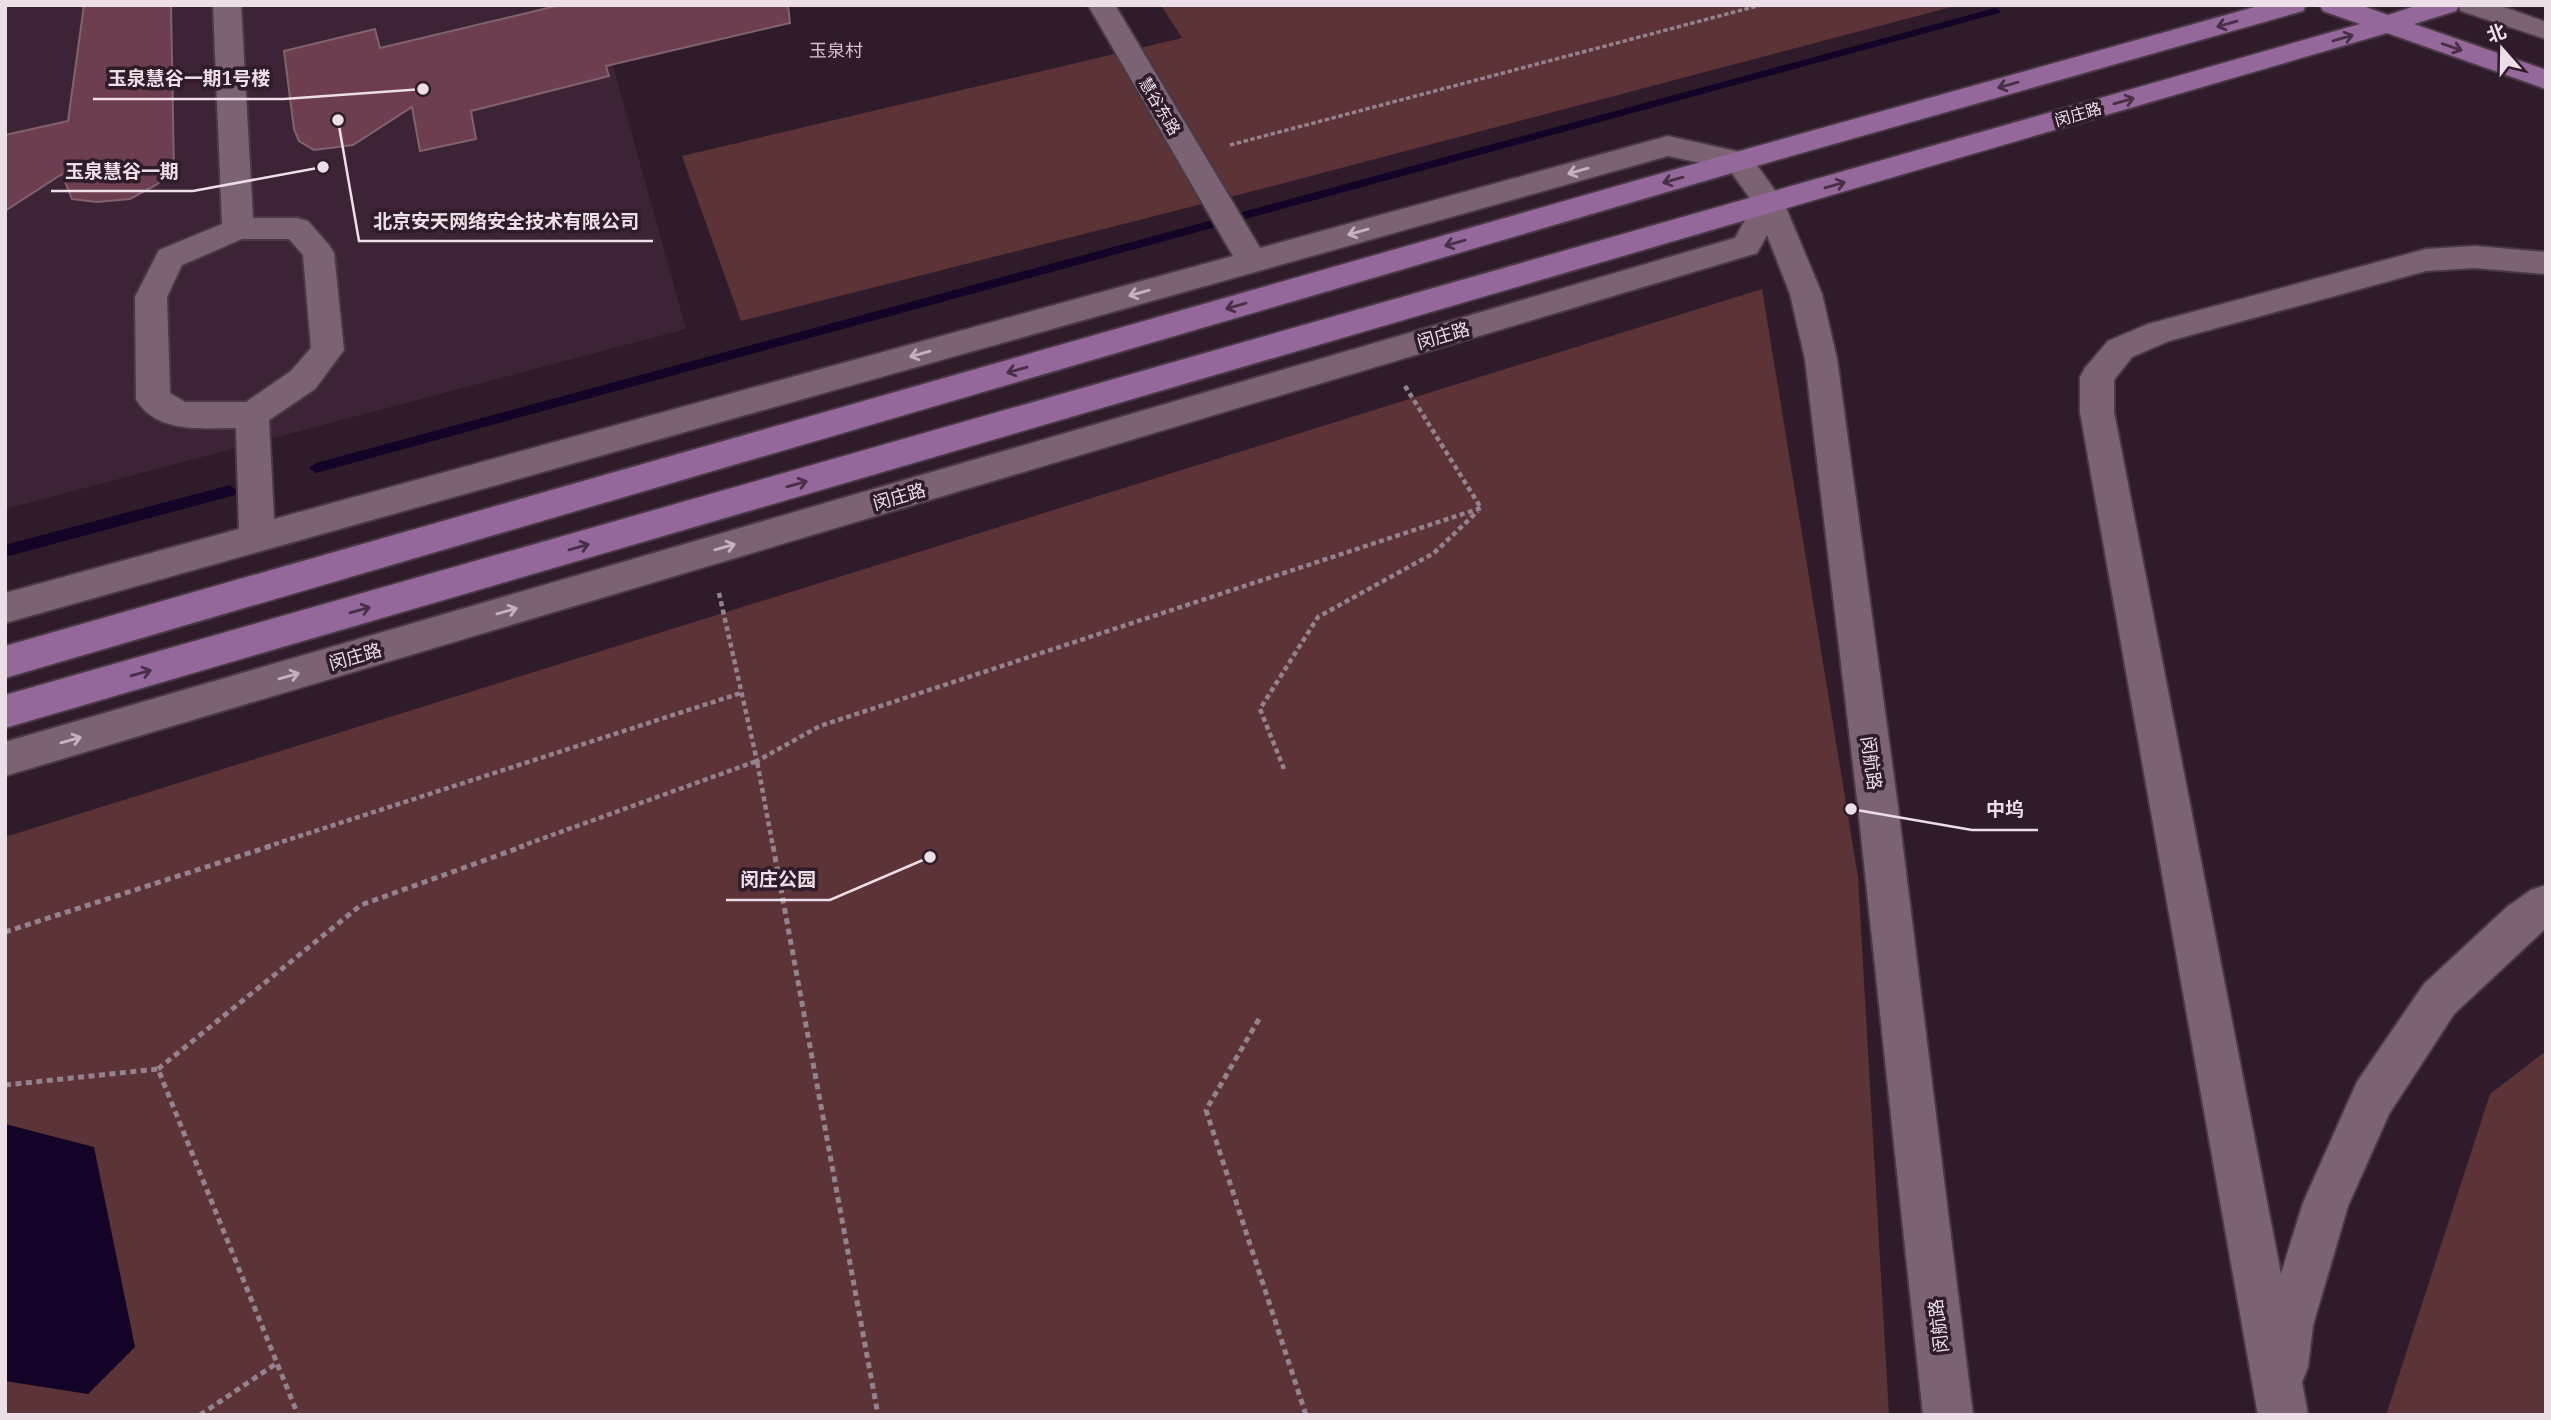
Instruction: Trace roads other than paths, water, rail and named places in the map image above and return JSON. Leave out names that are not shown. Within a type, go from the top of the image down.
[{"type":"main road","points":[[5,662],[1739,161],[2293,5]]},
{"type":"main road","points":[[2333,5],[2413,12],[2546,56]]},
{"type":"main road","points":[[2413,12],[2546,80]]},
{"type":"main road","name":"闵庄路","points":[[5,712],[1769,203],[2413,12]]},
{"type":"street","points":[[227,5],[238,229]]},
{"type":"street","name":"慧谷东路","points":[[1101,5],[1252,261]]},
{"type":"street","points":[[2470,5],[2546,31]]},
{"type":"street","points":[[5,608],[1668,146],[1739,161]]},
{"type":"street","name":"闵航路","points":[[1739,161],[1769,203],[1806,294],[1821,359],[1881,835],[1948,1415]]},
{"type":"street","name":"闵庄路","points":[[5,759],[1746,246],[1769,203]]},
{"type":"street","points":[[297,228],[318,253],[328,350],[303,380],[252,415],[180,415],[153,399],[150,297],[170,258],[238,229],[297,228]]},
{"type":"street","points":[[2281,1404],[2097,412],[2097,377],[2120,349],[2159,332],[2426,260],[2475,257],[2546,263]]},
{"type":"street","points":[[252,415],[257,538]]},
{"type":"street","points":[[2281,1404],[2289,1325],[2326,1203],[2373,1098],[2439,999],[2522,921],[2546,904]]},
{"type":"waterway","points":[[316,468],[1995,11]]},
{"type":"waterway","points":[[5,551],[230,491]]},
{"type":"place","name":"玉泉慧谷一期1号楼","points":[[423,89]]},
{"type":"place","name":"北京安天网络安全技术有限公司","points":[[338,120]]},
{"type":"place","name":"玉泉慧谷一期","points":[[323,167]]},
{"type":"place","name":"中坞","points":[[1851,809]]},
{"type":"place","name":"闵庄公园","points":[[930,857]]},
{"type":"district","name":"玉泉村","points":[[836,50]]}]
